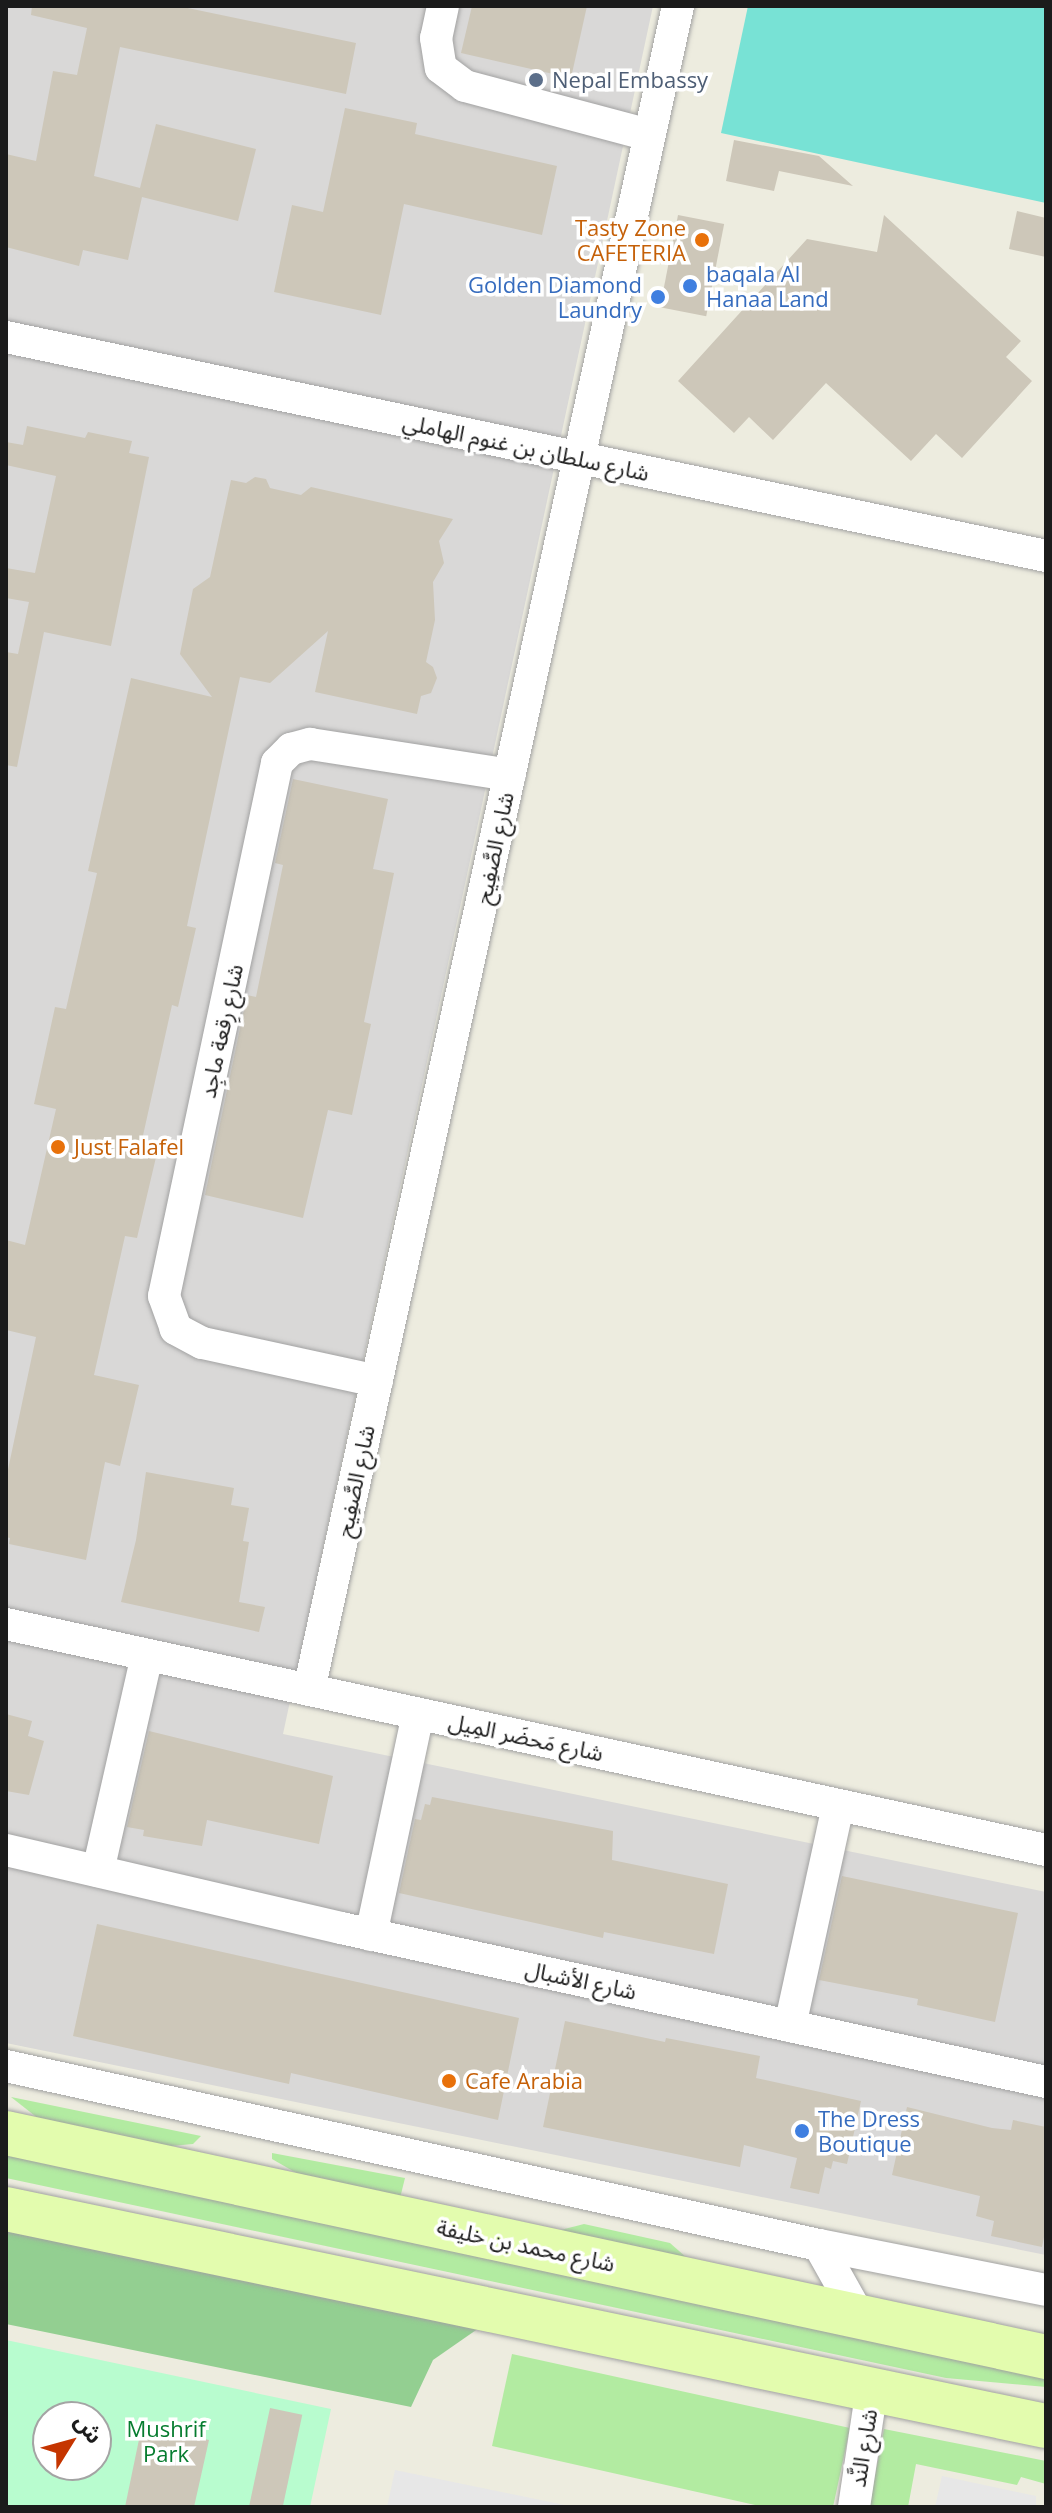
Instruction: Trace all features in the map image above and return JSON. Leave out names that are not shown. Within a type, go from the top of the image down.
[{"type":"main road","name":"شارع محمد بن خليفة","points":[[6,2133],[1046,2357]]},
{"type":"main road","points":[[6,2209],[1046,2426]]},
{"type":"street","points":[[443,6],[436,38],[441,68],[465,86],[649,135]]},
{"type":"street","name":"شارع الصَّفِيح","points":[[309,1690],[678,6]]},
{"type":"street","name":"شارع سلطان بن غنوم الهاملي","points":[[6,337],[1046,556]]},
{"type":"street","name":"شارع رِقعة ماجِد","points":[[377,1381],[202,1343],[176,1329],[164,1296],[277,763],[291,749],[310,744],[510,775]]},
{"type":"street","name":"شارع مَحضَر المِيل","points":[[6,1624],[1046,1850]]},
{"type":"street","points":[[98,1871],[147,1655]]},
{"type":"street","points":[[371,1935],[418,1714]]},
{"type":"street","points":[[790,2026],[838,1805]]},
{"type":"street","name":"شارع الأشبال","points":[[6,1850],[371,1935],[1046,2082]]},
{"type":"street","points":[[6,2066],[819,2245],[1046,2290]]},
{"type":"street","points":[[819,2245],[860,2318]]},
{"type":"street","name":"شارع النَّد","points":[[854,2507],[872,2388]]},
{"type":"shaded area","points":[[6,6],[653,6],[283,1734],[1046,1892],[1046,2255],[6,2043]]},
{"type":"shaded area","points":[[748,6],[1046,6],[1046,203],[721,133]]},
{"type":"shaded area","points":[[395,2470],[574,2507],[387,2507]]},
{"type":"shaded area","points":[[942,2476],[1036,2496],[1036,2507],[935,2507]]},
{"type":"green space","points":[[11,2097],[201,2136],[193,2144],[149,2148],[44,2123]]},
{"type":"green space","points":[[272,2153],[405,2178],[400,2198],[312,2182],[272,2159]]},
{"type":"green space","points":[[6,2154],[1046,2369],[1046,2387],[946,2378],[6,2178]]},
{"type":"green space","points":[[584,2224],[670,2243],[696,2266],[549,2233]]},
{"type":"green space","points":[[6,2228],[479,2328],[433,2360],[411,2407],[6,2324]]},
{"type":"green space","name":"Mushrif Park","points":[[6,2340],[331,2409],[310,2507],[6,2507]]},
{"type":"green space","points":[[512,2354],[850,2428],[833,2507],[764,2507],[492,2446]]},
{"type":"green space","points":[[884,2429],[1046,2461],[1046,2484],[1021,2477],[1017,2485],[916,2464],[908,2507],[869,2507]]},
{"type":"building","points":[[32,6],[178,6],[356,43],[346,94],[120,47],[94,176],[140,188],[156,124],[256,149],[238,221],[142,197],[128,260],[83,250],[79,266],[6,247],[6,154],[36,161],[53,71],[77,75],[87,28],[31,15]]},
{"type":"building","points":[[472,6],[587,6],[571,78],[461,53]]},
{"type":"building","points":[[345,108],[417,123],[415,134],[557,166],[542,235],[404,204],[381,315],[274,292],[292,205],[323,212]]},
{"type":"building","points":[[734,140],[819,156],[853,186],[779,171],[774,191],[726,181]]},
{"type":"building","points":[[1017,211],[1046,218],[1046,257],[1009,249]]},
{"type":"building","points":[[678,215],[724,224],[706,316],[660,307]]},
{"type":"building","points":[[884,215],[1021,341],[1006,357],[1032,381],[962,458],[936,434],[911,461],[826,383],[773,440],[749,417],[734,433],[678,381],[807,239],[877,252]]},
{"type":"building","points":[[27,426],[85,438],[88,432],[132,441],[129,453],[149,457],[111,646],[44,632],[17,767],[6,765],[6,652],[18,654],[29,602],[6,598],[6,568],[35,573],[56,476],[6,465],[6,442],[23,445]]},
{"type":"building","points":[[255,477],[266,479],[270,488],[301,495],[311,487],[453,519],[439,541],[444,563],[433,582],[435,620],[426,662],[433,667],[437,678],[431,693],[421,696],[417,714],[315,692],[328,631],[270,683],[240,677],[187,926],[196,928],[178,1007],[172,1005],[140,1149],[157,1153],[137,1238],[125,1236],[94,1375],[139,1385],[120,1466],[105,1462],[86,1560],[9,1544],[10,1538],[6,1537],[6,1479],[36,1337],[6,1330],[6,1240],[25,1245],[56,1109],[34,1104],[55,1007],[66,1009],[97,873],[88,871],[131,678],[212,697],[180,654],[193,589],[210,577],[231,480],[246,483]]},
{"type":"building","points":[[293,779],[388,799],[373,869],[394,873],[364,1022],[371,1024],[352,1115],[328,1110],[303,1218],[205,1195],[247,995],[256,997],[283,865],[275,863]]},
{"type":"building","points":[[146,1472],[234,1488],[231,1505],[249,1508],[243,1541],[249,1542],[239,1602],[265,1607],[259,1632],[121,1602],[136,1540]]},
{"type":"building","points":[[6,1714],[32,1721],[28,1736],[44,1741],[29,1795],[6,1791]]},
{"type":"building","points":[[149,1731],[333,1776],[319,1844],[207,1820],[202,1846],[143,1836],[144,1830],[127,1827]]},
{"type":"building","points":[[432,1797],[613,1831],[612,1860],[728,1884],[714,1954],[604,1932],[603,1938],[399,1893],[415,1819],[421,1820],[425,1804],[430,1805]]},
{"type":"building","points":[[842,1876],[1018,1913],[995,2022],[917,2005],[918,1999],[819,1980]]},
{"type":"building","points":[[97,1924],[519,2018],[498,2120],[291,2073],[289,2084],[73,2036]]},
{"type":"building","points":[[565,2021],[665,2042],[666,2038],[760,2056],[756,2078],[861,2101],[847,2164],[833,2161],[831,2169],[825,2167],[819,2194],[790,2188],[797,2158],[744,2145],[740,2167],[543,2127]]},
{"type":"building","points":[[907,2107],[992,2128],[1011,2130],[1013,2120],[1046,2127],[1046,2227],[1042,2247],[991,2236],[994,2221],[976,2216],[980,2196],[892,2175]]},
{"type":"building","points":[[270,2408],[302,2415],[283,2507],[249,2507]]},
{"type":"building","points":[[142,2425],[209,2440],[194,2507],[125,2507]]},
{"type":"place","name":"Nepal Embassy","points":[[536,80]]},
{"type":"place","name":"Tasty Zone CAFETERIA","points":[[702,240]]},
{"type":"place","name":"baqala Al Hanaa Land","points":[[690,286]]},
{"type":"place","name":"Golden Diamond Laundry","points":[[658,297]]},
{"type":"place","name":"Just Falafel","points":[[58,1147]]},
{"type":"place","name":"Cafe Arabia","points":[[449,2081]]},
{"type":"place","name":"The Dress Boutique","points":[[802,2131]]}]
